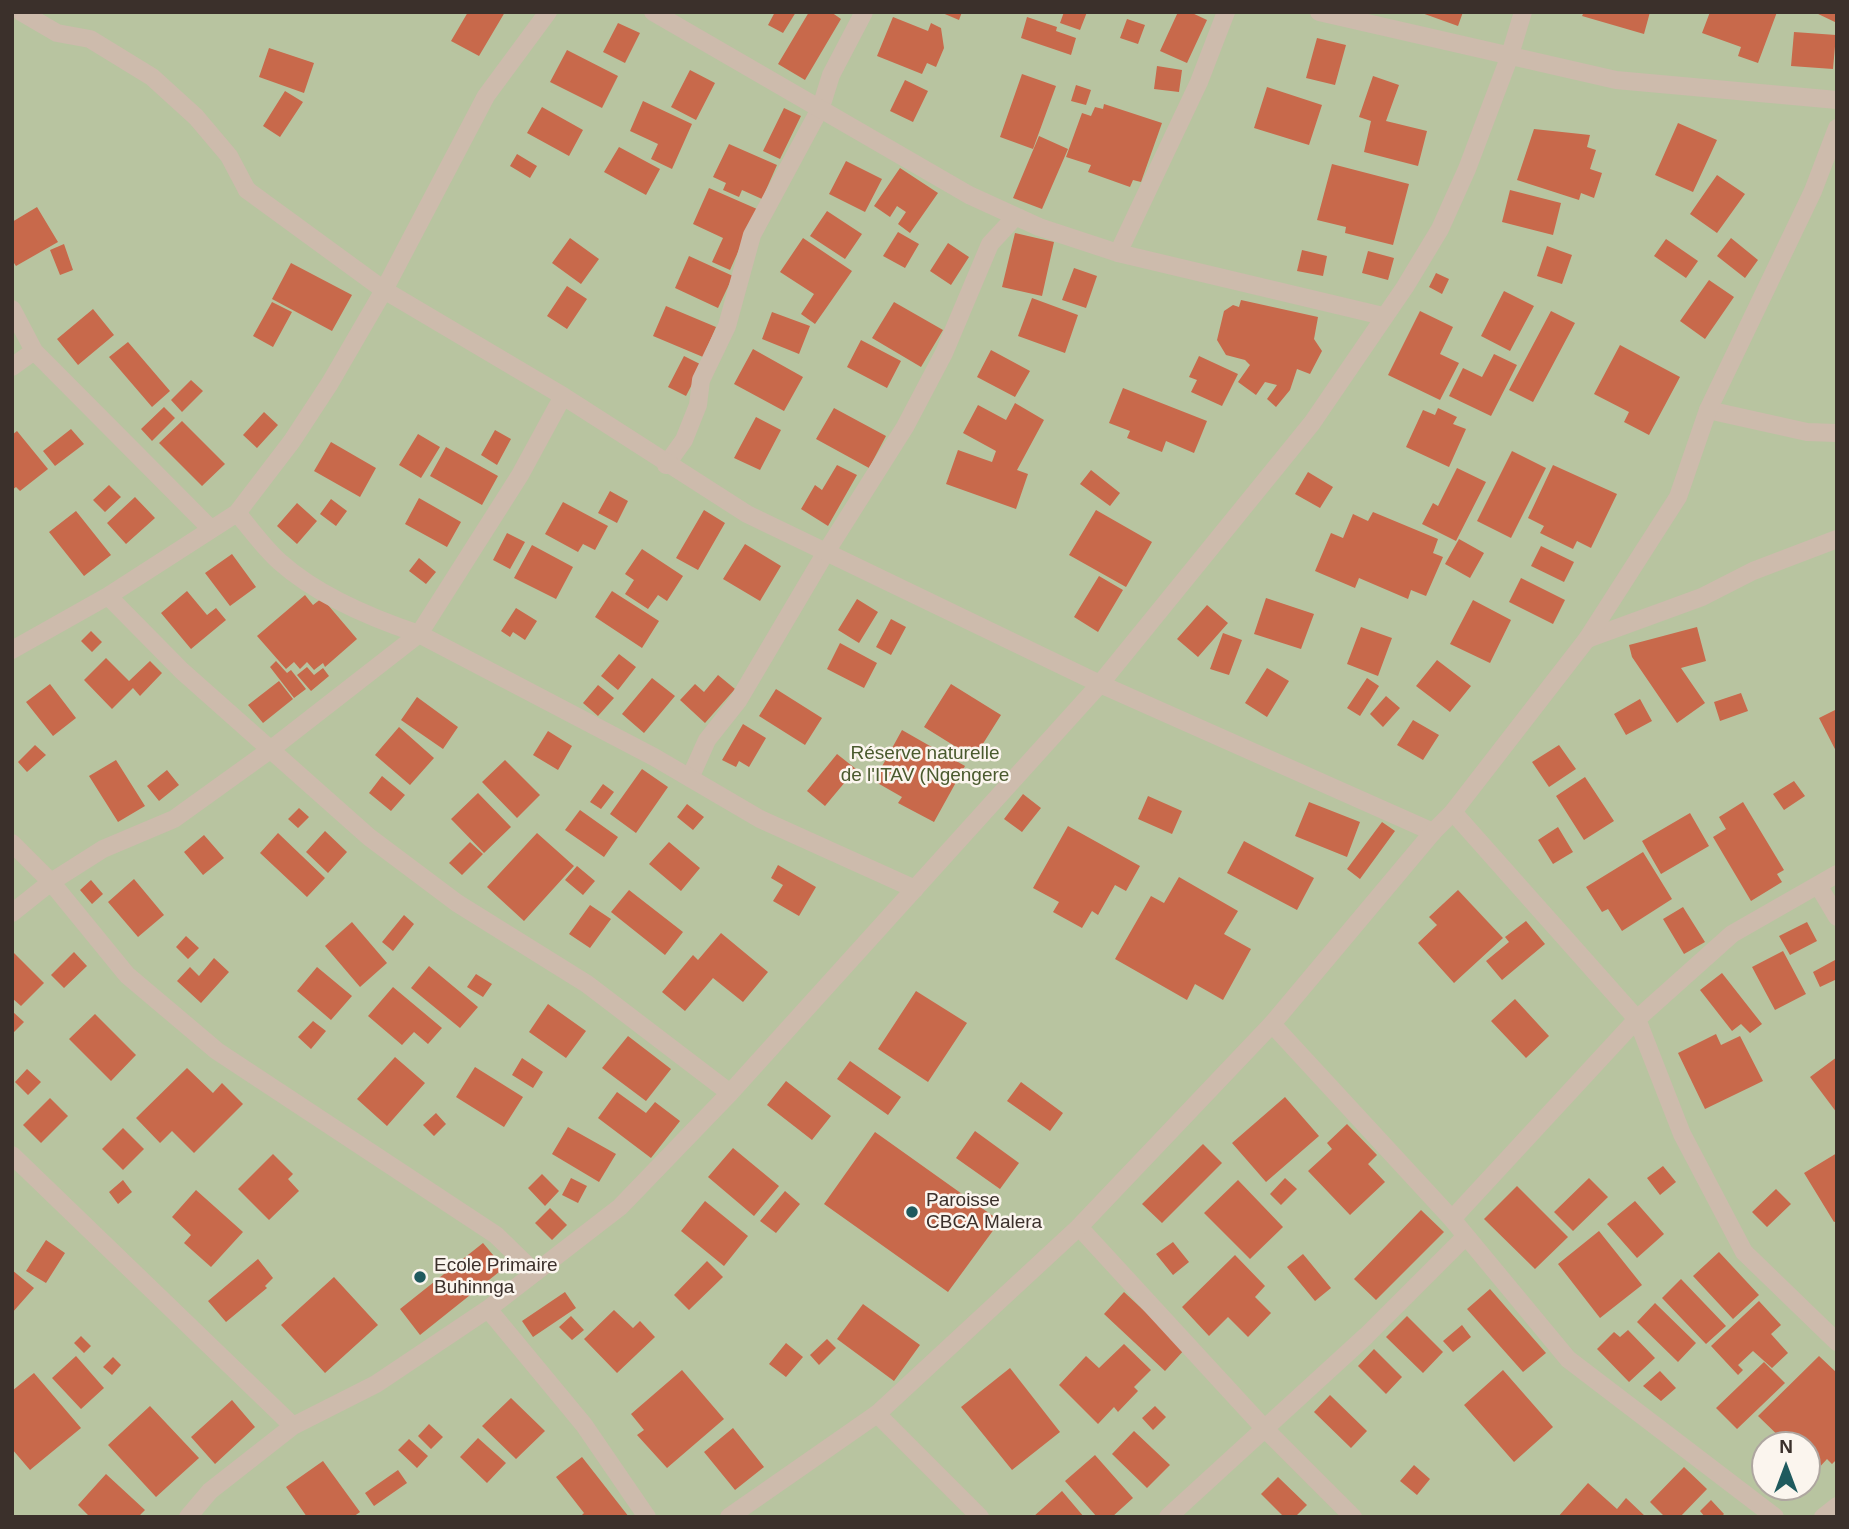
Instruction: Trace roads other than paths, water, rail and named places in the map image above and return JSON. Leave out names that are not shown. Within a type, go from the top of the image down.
[{"type":"street","points":[[20,12],[57,33],[90,40],[152,77],[204,126],[229,156],[247,190],[384,290],[563,396],[666,465],[747,514],[1100,684],[1433,832]]},
{"type":"street","points":[[12,650],[108,596],[237,513],[292,440],[330,383],[384,290],[486,96],[548,12]]},
{"type":"street","points":[[653,12],[969,195],[1015,217],[1118,253],[1383,316]]},
{"type":"street","points":[[666,465],[684,440],[698,405],[701,380],[727,326],[752,235],[821,107],[831,75],[864,12]]},
{"type":"street","points":[[1118,253],[1199,82],[1226,12]]},
{"type":"street","points":[[1319,12],[1509,58],[1616,80],[1837,100]]},
{"type":"street","points":[[188,1517],[210,1491],[293,1426],[376,1384],[488,1309],[620,1207],[730,1093],[1100,684],[1312,423],[1440,229],[1509,58],[1523,12]]},
{"type":"street","points":[[729,1517],[877,1414],[1079,1227],[1272,1024],[1433,832],[1453,812],[1587,639],[1678,497],[1708,410],[1813,191],[1837,128]]},
{"type":"street","points":[[690,778],[707,740],[738,701],[826,552],[912,415],[944,353],[990,244],[1015,217]]},
{"type":"street","points":[[12,309],[33,351],[211,528]]},
{"type":"street","points":[[12,367],[33,351]]},
{"type":"street","points":[[12,913],[51,882],[103,849],[174,819],[270,750],[419,634],[520,475],[563,396]]},
{"type":"street","points":[[1708,410],[1807,432],[1837,433]]},
{"type":"street","points":[[237,513],[279,561],[312,585],[386,622],[419,634],[690,778],[760,819],[915,889]]},
{"type":"street","points":[[1587,639],[1702,597],[1753,571],[1837,539]]},
{"type":"street","points":[[108,596],[182,671],[369,837],[457,903],[587,984],[730,1093]]},
{"type":"street","points":[[1453,812],[1637,1019],[1682,1134],[1744,1252],[1837,1342]]},
{"type":"street","points":[[12,843],[51,882],[127,975],[217,1051],[496,1235],[535,1273]]},
{"type":"street","points":[[1452,1219],[1637,1019],[1732,934],[1837,874]]},
{"type":"street","points":[[1818,885],[1837,917]]},
{"type":"street","points":[[1272,1024],[1452,1219],[1569,1359],[1774,1517]]},
{"type":"street","points":[[12,1155],[293,1426]]},
{"type":"street","points":[[1079,1227],[1264,1428],[1353,1517]]},
{"type":"street","points":[[1168,1517],[1366,1336],[1466,1236]]},
{"type":"street","points":[[488,1309],[584,1425],[647,1517]]},
{"type":"street","points":[[877,1414],[980,1517]]},
{"type":"street","points":[[1823,1517],[1837,1506]]},
{"type":"place","name":"Paroisse CBCA Malera","points":[[912,1212]]},
{"type":"place","name":"Ecole Primaire Buhinnga","points":[[420,1277]]},
{"type":"park label","name":"Réserve naturelle de l'ITAV (Ngengere","points":[[925,765]]}]
